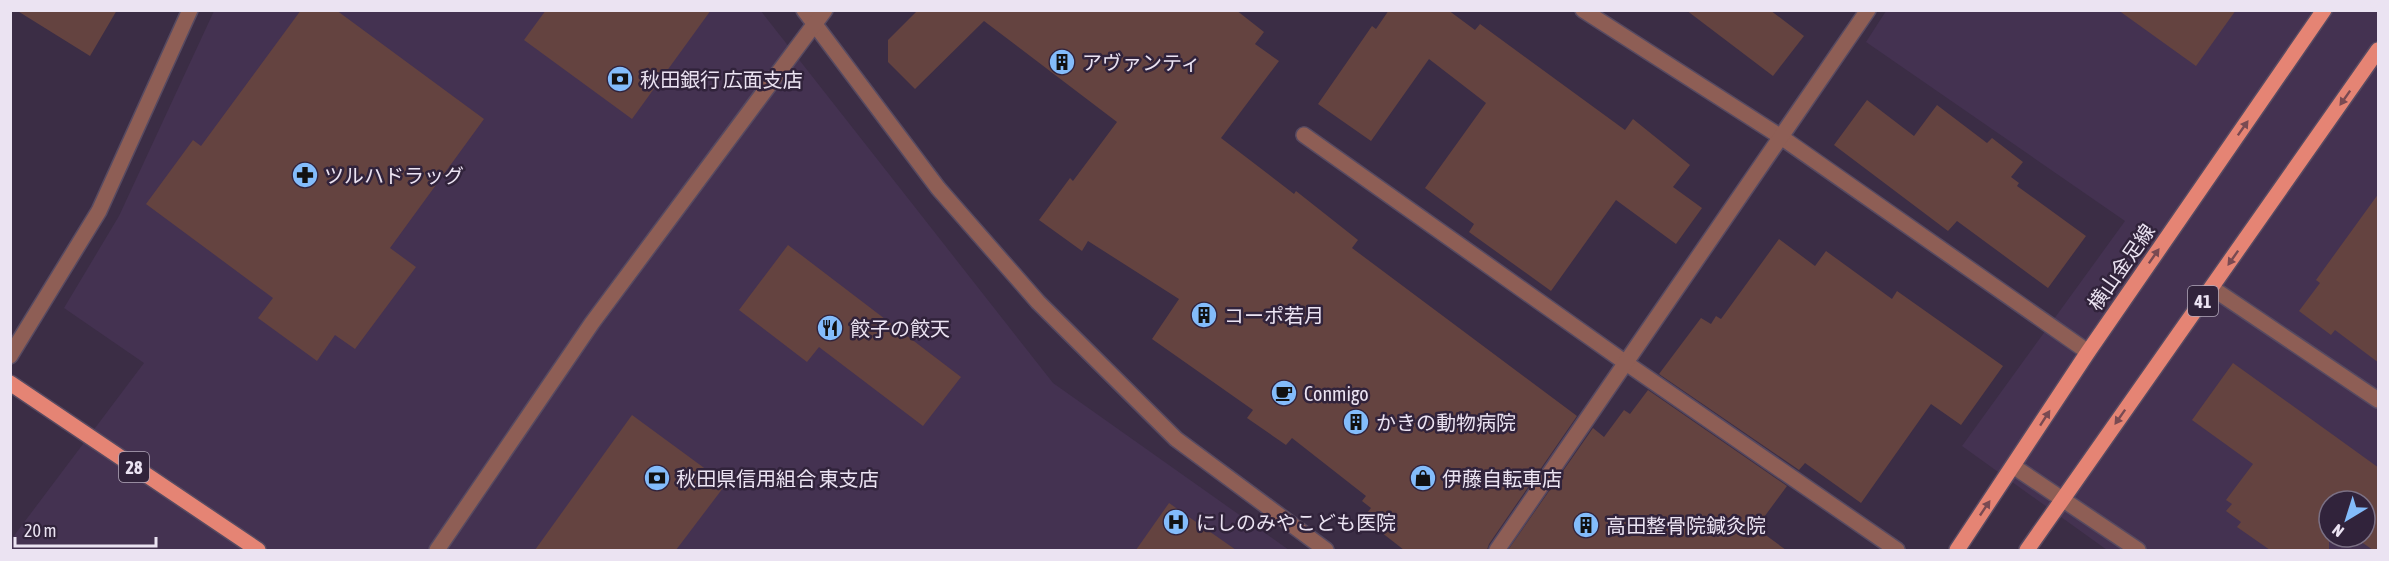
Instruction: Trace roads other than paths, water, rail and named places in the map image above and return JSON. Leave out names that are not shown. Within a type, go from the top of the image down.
[{"type":"main road","name":"横山金足線","points":[[1957,550],[2088,352],[2324,10]]},
{"type":"main road","name":"41","points":[[2026,550],[2379,50]]},
{"type":"main road","name":"28","points":[[10,383],[258,550]]},
{"type":"street","points":[[10,356],[99,211],[190,10]]},
{"type":"street","points":[[804,10],[938,188],[1038,302],[1176,439],[1326,550]]},
{"type":"street","points":[[437,550],[592,323],[825,10]]},
{"type":"street","points":[[1583,10],[1781,137],[2088,352]]},
{"type":"street","points":[[1497,550],[1868,10]]},
{"type":"street","points":[[1304,135],[1626,363],[1897,550]]},
{"type":"street","points":[[2212,288],[2379,400]]},
{"type":"street","points":[[2013,466],[2138,550]]},
{"type":"place","name":"アヴァンティ","points":[[1062,62]]},
{"type":"place","name":"秋田銀行 広面支店","points":[[620,79]]},
{"type":"place","name":"ツルハドラッグ","points":[[305,175]]},
{"type":"place","name":"コーポ若月","points":[[1204,315]]},
{"type":"place","name":"餃子の餃天","points":[[830,328]]},
{"type":"place","name":"Conmigo","points":[[1284,393]]},
{"type":"place","name":"かきの動物病院","points":[[1356,422]]},
{"type":"place","name":"秋田県信用組合 東支店","points":[[657,478]]},
{"type":"place","name":"伊藤自転車店","points":[[1423,478]]},
{"type":"place","name":"にしのみやこども医院","points":[[1176,522]]},
{"type":"place","name":"高田整骨院鍼灸院","points":[[1586,525]]}]
